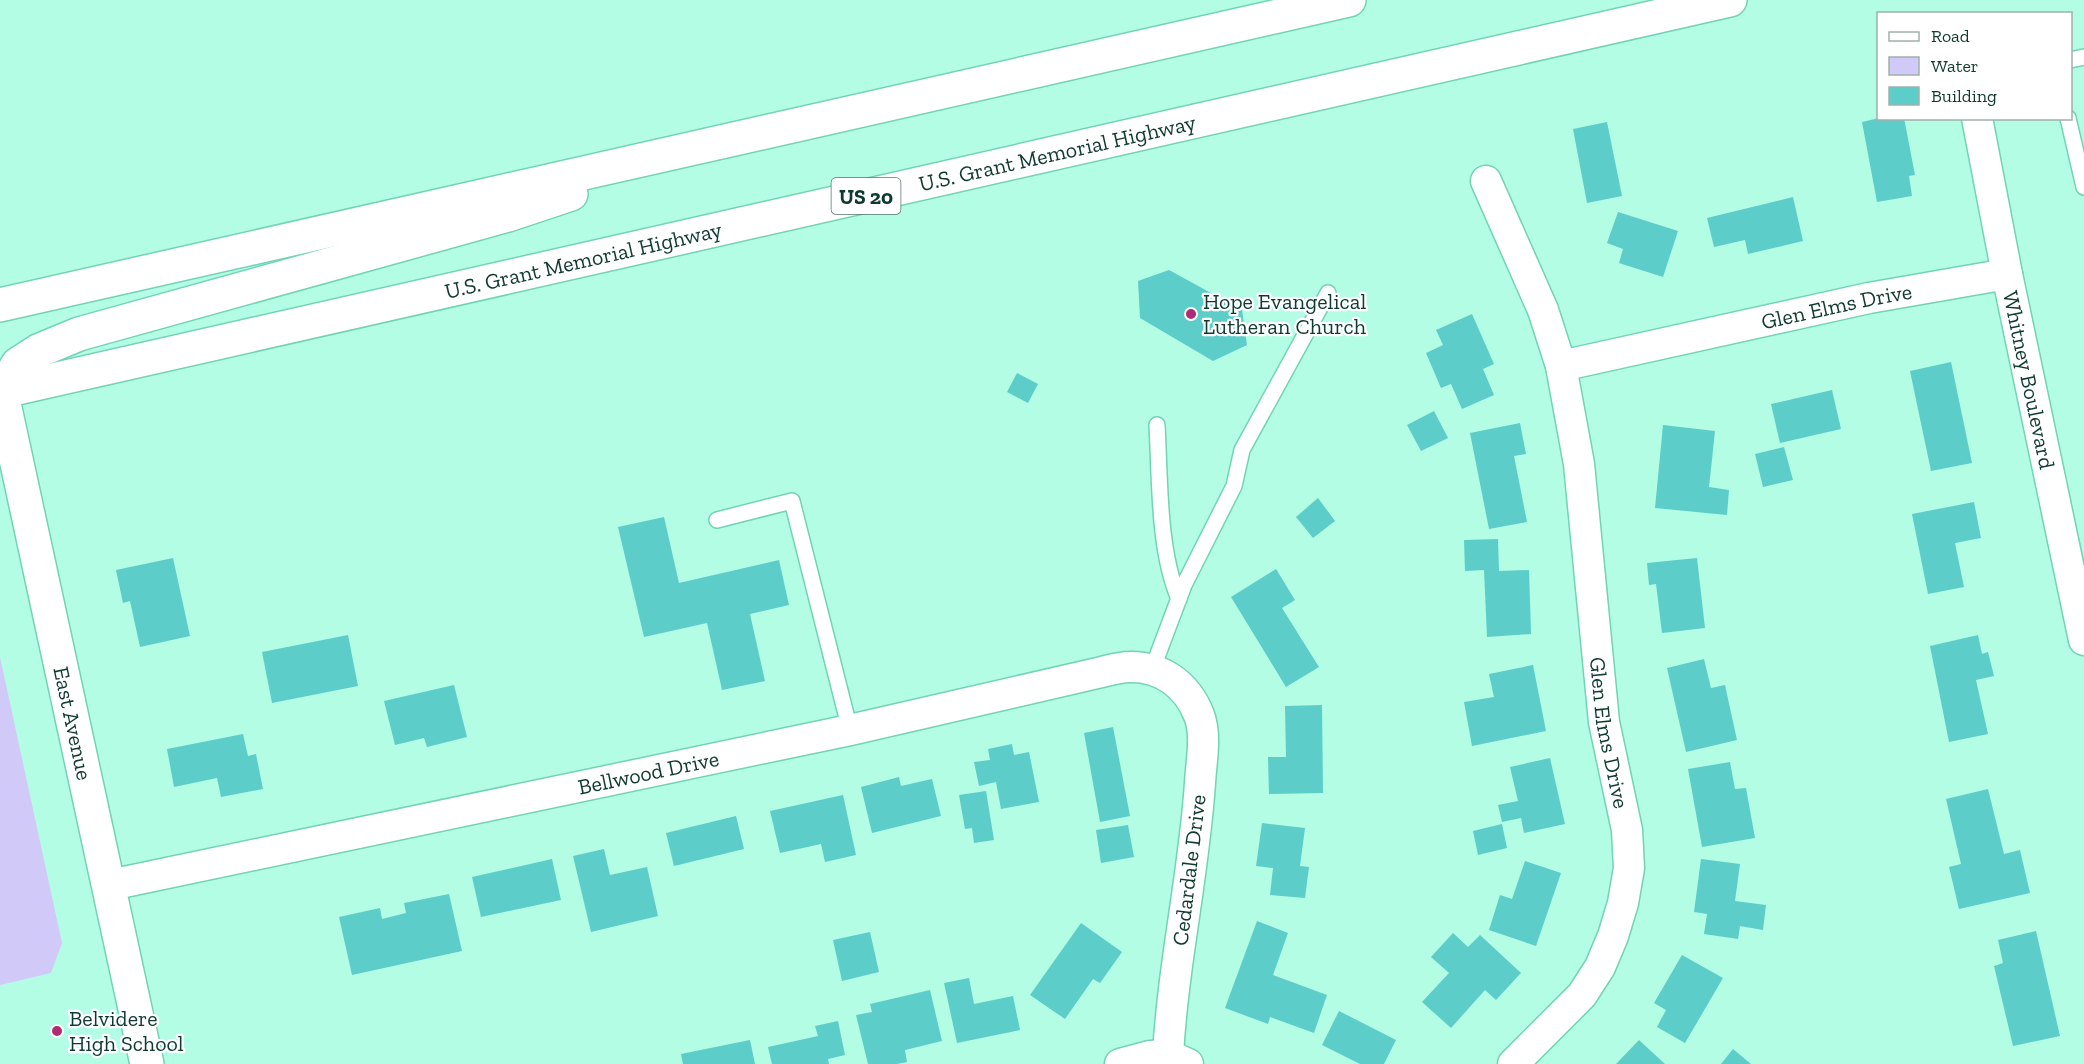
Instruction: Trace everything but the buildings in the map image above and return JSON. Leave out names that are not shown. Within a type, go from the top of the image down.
[{"type":"main road","points":[[0,305],[1349,0]]},
{"type":"main road","name":"U.S. Grant Memorial Highway","points":[[0,389],[1730,0]]},
{"type":"main road","points":[[0,389],[18,364],[38,351],[79,334],[507,215],[770,130]]},
{"type":"main road","name":"East Avenue","points":[[0,389],[110,885],[147,1064]]},
{"type":"street","name":"Whitney Boulevard","points":[[1977,120],[2007,274],[2084,640]]},
{"type":"street","name":"Glen Elms Drive","points":[[1486,181],[1543,310],[1561,366],[1579,464],[1604,722],[1627,830],[1629,868],[1623,903],[1600,967],[1582,995],[1513,1064]]},
{"type":"street","name":"Glen Elms Drive","points":[[1561,366],[1633,348],[1869,298],[2007,274]]},
{"type":"street","name":"Bellwood Drive","points":[[110,885],[850,729],[1128,667],[1152,670],[1176,680],[1183,689]]},
{"type":"street","name":"Cedardale Drive","points":[[1178,1060],[1170,1013],[1198,813],[1203,739],[1199,716],[1183,689]]},
{"type":"street","points":[[1120,1064],[1150,1056],[1178,1060]]},
{"type":"lane","points":[[2068,120],[2084,187]]},
{"type":"lane","points":[[1152,670],[1179,599],[1234,486],[1242,450],[1328,293]]},
{"type":"lane","points":[[1157,425],[1165,554],[1179,599]]},
{"type":"lane","points":[[717,520],[792,501],[850,729]]},
{"type":"water","points":[[0,657],[62,943],[51,973],[0,985]]},
{"type":"place","name":"Hope Evangelical Lutheran Church","points":[[1191,314]]},
{"type":"place","name":"Belvidere High School","points":[[57,1031]]}]
